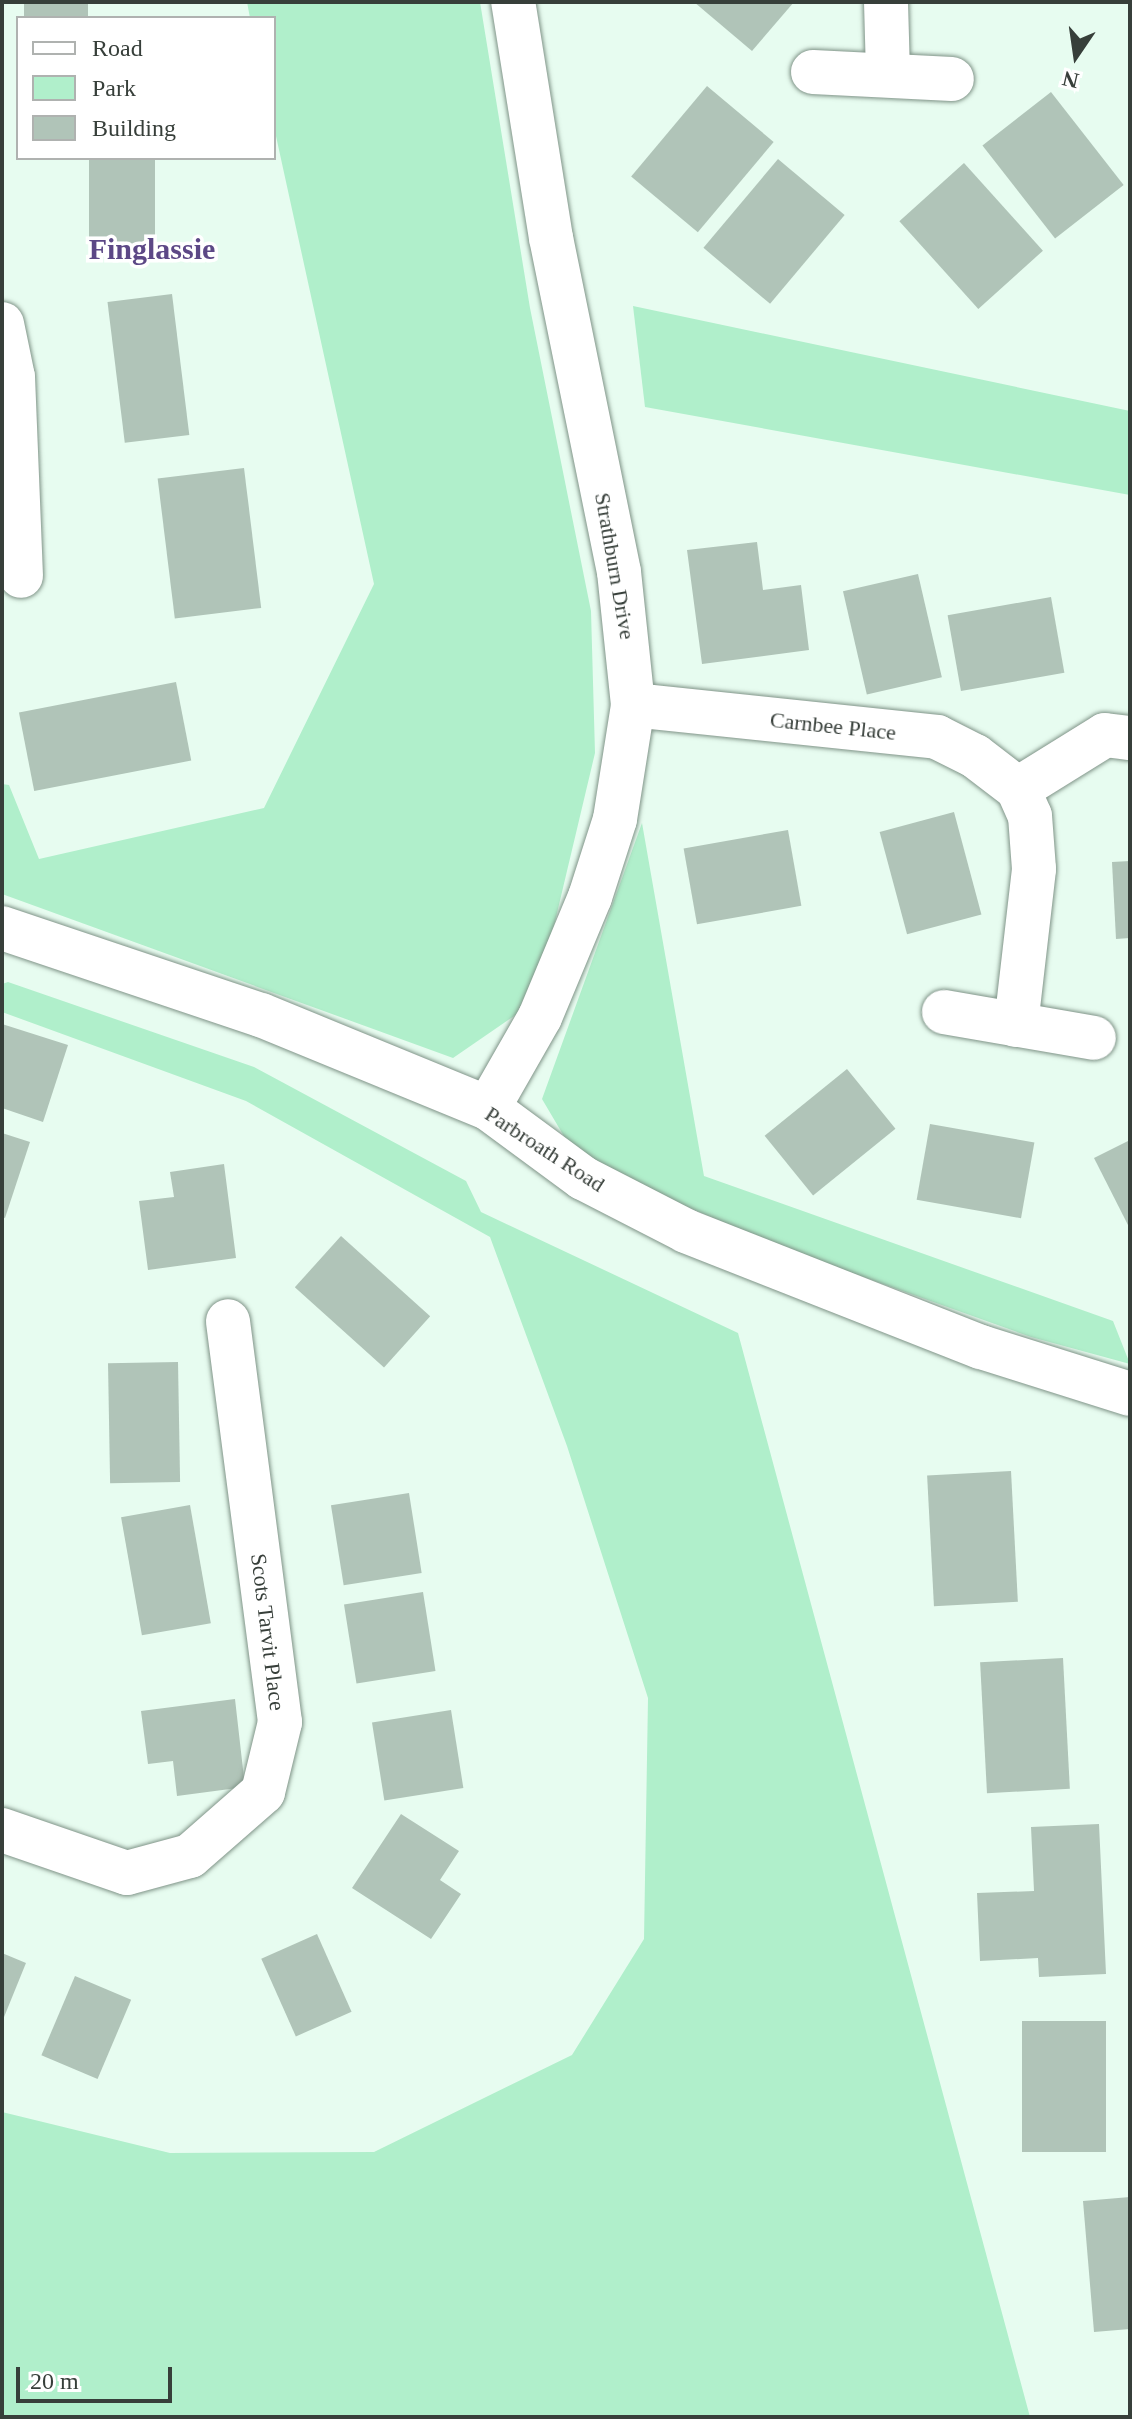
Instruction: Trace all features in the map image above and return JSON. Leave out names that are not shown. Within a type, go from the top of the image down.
[{"type":"street","name":"Strathburn Drive","points":[[488,1108],[540,1017],[590,897],[615,819],[633,705],[619,572],[551,238],[513,2]]},
{"type":"street","points":[[886,2],[888,75]]},
{"type":"street","points":[[813,72],[952,79]]},
{"type":"street","points":[[2,324],[13,377],[10,480],[21,576]]},
{"type":"street","name":"Carnbee Place","points":[[633,705],[937,737],[975,756],[1018,789]]},
{"type":"street","points":[[1016,1025],[1034,869],[1030,816],[1018,789],[1105,735],[1130,738]]},
{"type":"street","name":"Parbroath Road","points":[[2,928],[261,1015],[488,1108],[583,1178],[686,1231],[981,1347],[1130,1394]]},
{"type":"street","points":[[944,1012],[1094,1038]]},
{"type":"street","name":"Scots Tarvit Place","points":[[2,1830],[127,1873],[190,1856],[263,1792],[280,1722],[228,1321]]},
{"type":"green space","points":[[247,2],[480,2],[530,308],[591,611],[595,753],[553,930],[517,1014],[453,1058],[2,894],[2,784],[9,785],[39,859],[264,808],[374,584],[276,136],[276,16],[250,16]]},
{"type":"green space","points":[[633,306],[1130,411],[1130,495],[645,407]]},
{"type":"green space","points":[[642,823],[704,1176],[1113,1321],[1130,1364],[1031,1337],[788,1250],[578,1160],[542,1099]]},
{"type":"green space","points":[[8,982],[254,1067],[466,1181],[481,1212],[738,1333],[1030,2417],[2,2417],[2,2112],[170,2153],[374,2152],[572,2055],[644,1939],[648,1698],[567,1446],[490,1237],[246,1101],[2,1012],[2,984]]},
{"type":"building","points":[[24,2],[88,2],[88,16],[24,16]]},
{"type":"building","points":[[694,2],[794,2],[752,51]]},
{"type":"building","points":[[707,86],[774,142],[698,232],[631,176]]},
{"type":"building","points":[[1051,92],[1124,185],[1055,239],[982,146]]},
{"type":"building","points":[[778,159],[845,215],[770,304],[703,248]]},
{"type":"building","points":[[89,160],[155,160],[155,245],[89,245]]},
{"type":"building","points":[[964,163],[1043,251],[978,309],[899,221]]},
{"type":"building","points":[[172,294],[189,435],[125,443],[107,302]]},
{"type":"building","points":[[244,468],[261,608],[175,619],[158,479]]},
{"type":"building","points":[[757,542],[763,590],[801,585],[809,650],[702,664],[687,550]]},
{"type":"building","points":[[918,574],[942,677],[867,695],[843,591]]},
{"type":"building","points":[[1051,597],[1064,673],[961,691],[948,615]]},
{"type":"building","points":[[176,682],[191,761],[34,791],[19,713]]},
{"type":"building","points":[[954,812],[981,914],[907,934],[880,832]]},
{"type":"building","points":[[788,830],[801,906],[697,924],[684,848]]},
{"type":"building","points":[[1130,861],[1130,938],[1116,939],[1112,862]]},
{"type":"building","points":[[2,1024],[68,1045],[43,1122],[2,1108]]},
{"type":"building","points":[[847,1069],[895,1129],[813,1196],[765,1136]]},
{"type":"building","points":[[930,1124],[1034,1142],[1021,1218],[917,1200]]},
{"type":"building","points":[[2,1133],[30,1142],[5,1218],[2,1217]]},
{"type":"building","points":[[1130,1140],[1130,1229],[1094,1158]]},
{"type":"building","points":[[224,1164],[236,1258],[148,1270],[139,1201],[174,1197],[170,1172]]},
{"type":"building","points":[[341,1236],[430,1316],[384,1368],[295,1287]]},
{"type":"building","points":[[178,1362],[180,1482],[110,1483],[108,1363]]},
{"type":"building","points":[[1011,1471],[1018,1602],[934,1606],[927,1475]]},
{"type":"building","points":[[409,1493],[422,1573],[344,1585],[331,1505]]},
{"type":"building","points":[[190,1505],[211,1623],[142,1635],[121,1517]]},
{"type":"building","points":[[423,1592],[436,1671],[356,1684],[344,1605]]},
{"type":"building","points":[[1063,1658],[1070,1789],[987,1793],[980,1662]]},
{"type":"building","points":[[235,1699],[245,1787],[177,1796],[173,1761],[148,1764],[141,1711]]},
{"type":"building","points":[[451,1710],[463,1788],[384,1801],[372,1723]]},
{"type":"building","points":[[401,1814],[459,1851],[440,1880],[461,1894],[431,1939],[352,1888]]},
{"type":"building","points":[[1099,1824],[1106,1974],[1039,1977],[1038,1958],[980,1961],[977,1893],[1034,1891],[1031,1827]]},
{"type":"building","points":[[317,1934],[352,2012],[296,2036],[261,1959]]},
{"type":"building","points":[[2,1953],[26,1963],[2,2022]]},
{"type":"building","points":[[75,1976],[131,2000],[98,2079],[41,2055]]},
{"type":"building","points":[[1022,2021],[1106,2021],[1106,2152],[1022,2152]]},
{"type":"building","points":[[1130,2197],[1130,2329],[1094,2332],[1083,2201]]},
{"type":"district","name":"Finglassie","points":[[152,249]]}]
